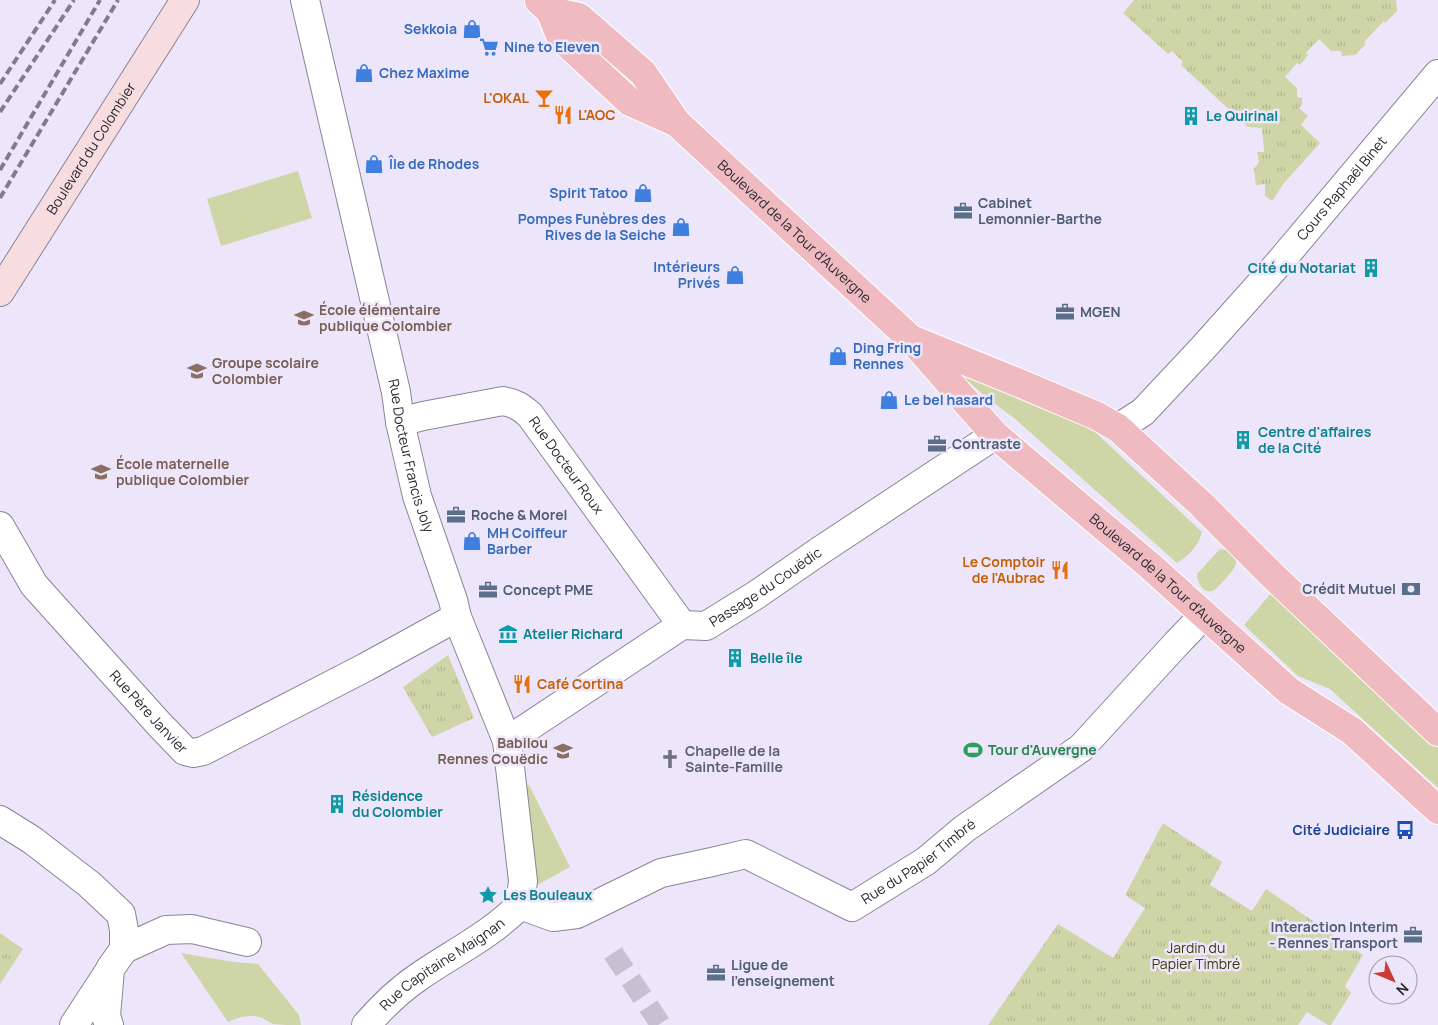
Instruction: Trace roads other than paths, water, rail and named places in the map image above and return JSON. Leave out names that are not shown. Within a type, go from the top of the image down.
[{"type":"main road","name":"Boulevard du Colombier","points":[[0,292],[186,2]]},
{"type":"main road","name":"Boulevard de la Tour d'Auvergne","points":[[544,6],[579,16],[643,73],[677,123],[912,340],[995,435],[1149,565],[1289,691],[1352,731],[1438,810]]},
{"type":"main road","name":"Boulevard de la Tour d'Auvergne","points":[[912,340],[1097,416],[1118,428],[1201,504],[1274,577],[1438,732]]},
{"type":"street","name":"Rue Docteur Francis Joly","points":[[304,0],[396,392],[400,422],[417,496],[453,600],[457,618],[507,741],[523,881],[520,905]]},
{"type":"street","name":"Cours Raphaël Binet","points":[[1118,428],[1144,412],[1210,341],[1279,263],[1438,74]]},
{"type":"street","name":"Rue Docteur Roux","points":[[400,422],[503,401],[513,402],[522,408],[530,416],[682,625]]},
{"type":"street","name":"Passage du Couëdic","points":[[682,625],[706,626],[756,595],[995,435]]},
{"type":"street","name":"Rue Père Janvier","points":[[0,526],[34,585],[159,724],[185,751],[193,753],[203,751],[457,618]]},
{"type":"street","name":"Rue du Papier Timbré","points":[[520,905],[553,917],[576,914],[662,873],[746,854],[852,907],[926,861],[964,829],[1081,748],[1204,615]]},
{"type":"street","points":[[507,741],[682,625]]},
{"type":"street","points":[[0,820],[32,840],[89,884],[120,914],[124,930],[106,1016],[108,1025]]},
{"type":"street","name":"Rue Capitaine Maignan","points":[[366,1025],[415,979],[487,934],[507,919],[520,905]]},
{"type":"street","points":[[74,1025],[117,959],[166,930],[192,930],[247,942]]},
{"type":"tunnel","points":[[613,953],[661,1025]]},
{"type":"railway","points":[[0,84],[55,0]]},
{"type":"railway","points":[[0,112],[74,0]]},
{"type":"railway","points":[[0,170],[100,0]]},
{"type":"railway","points":[[0,198],[118,0]]},
{"type":"place","name":"Sekkoia","points":[[472,29]]},
{"type":"place","name":"Nine to Eleven","points":[[489,47]]},
{"type":"place","name":"Chez Maxime","points":[[364,73]]},
{"type":"place","name":"L'OKAL","points":[[544,98]]},
{"type":"place","name":"L'AOC","points":[[563,115]]},
{"type":"place","name":"Le Quirinal","points":[[1191,116]]},
{"type":"place","name":"Île de Rhodes","points":[[374,164]]},
{"type":"place","name":"Spirit Tatoo","points":[[643,193]]},
{"type":"place","name":"Cabinet Lemonnier-Barthe","points":[[963,211]]},
{"type":"place","name":"Pompes Funèbres des Rives de la Seiche","points":[[681,227]]},
{"type":"place","name":"Cité du Notariat","points":[[1371,268]]},
{"type":"place","name":"Intérieurs Privés","points":[[735,275]]},
{"type":"place","name":"MGEN","points":[[1065,312]]},
{"type":"place","name":"École élémentaire publique Colombier","points":[[304,318]]},
{"type":"place","name":"Ding Fring Rennes","points":[[838,356]]},
{"type":"place","name":"Groupe scolaire Colombier","points":[[197,371]]},
{"type":"place","name":"Le bel hasard","points":[[889,400]]},
{"type":"place","name":"Centre d'affaires de la Cité","points":[[1243,440]]},
{"type":"place","name":"Contraste","points":[[937,444]]},
{"type":"place","name":"École maternelle publique Colombier","points":[[101,472]]},
{"type":"place","name":"Roche & Morel","points":[[456,515]]},
{"type":"place","name":"MH Coiffeur Barber","points":[[472,541]]},
{"type":"place","name":"Le Comptoir de l'Aubrac","points":[[1060,570]]},
{"type":"place","name":"Crédit Mutuel","points":[[1411,589]]},
{"type":"place","name":"Concept PME","points":[[488,590]]},
{"type":"place","name":"Atelier Richard","points":[[508,634]]},
{"type":"place","name":"Belle île","points":[[735,658]]},
{"type":"place","name":"Café Cortina","points":[[522,684]]},
{"type":"place","name":"Tour d'Auvergne","points":[[973,750]]},
{"type":"place","name":"Babilou Rennes Couëdic","points":[[563,751]]},
{"type":"place","name":"Chapelle de la Sainte-Famille","points":[[670,759]]},
{"type":"place","name":"Résidence du Colombier","points":[[337,804]]},
{"type":"place","name":"Cité Judiciaire","points":[[1405,830]]},
{"type":"place","name":"Les Bouleaux","points":[[488,895]]},
{"type":"place","name":"Interaction Interim - Rennes Transport","points":[[1413,935]]},
{"type":"place","name":"Ligue de l'enseignement","points":[[716,973]]},
{"type":"park label","name":"Jardin du Papier Timbré","points":[[1196,956]]}]
